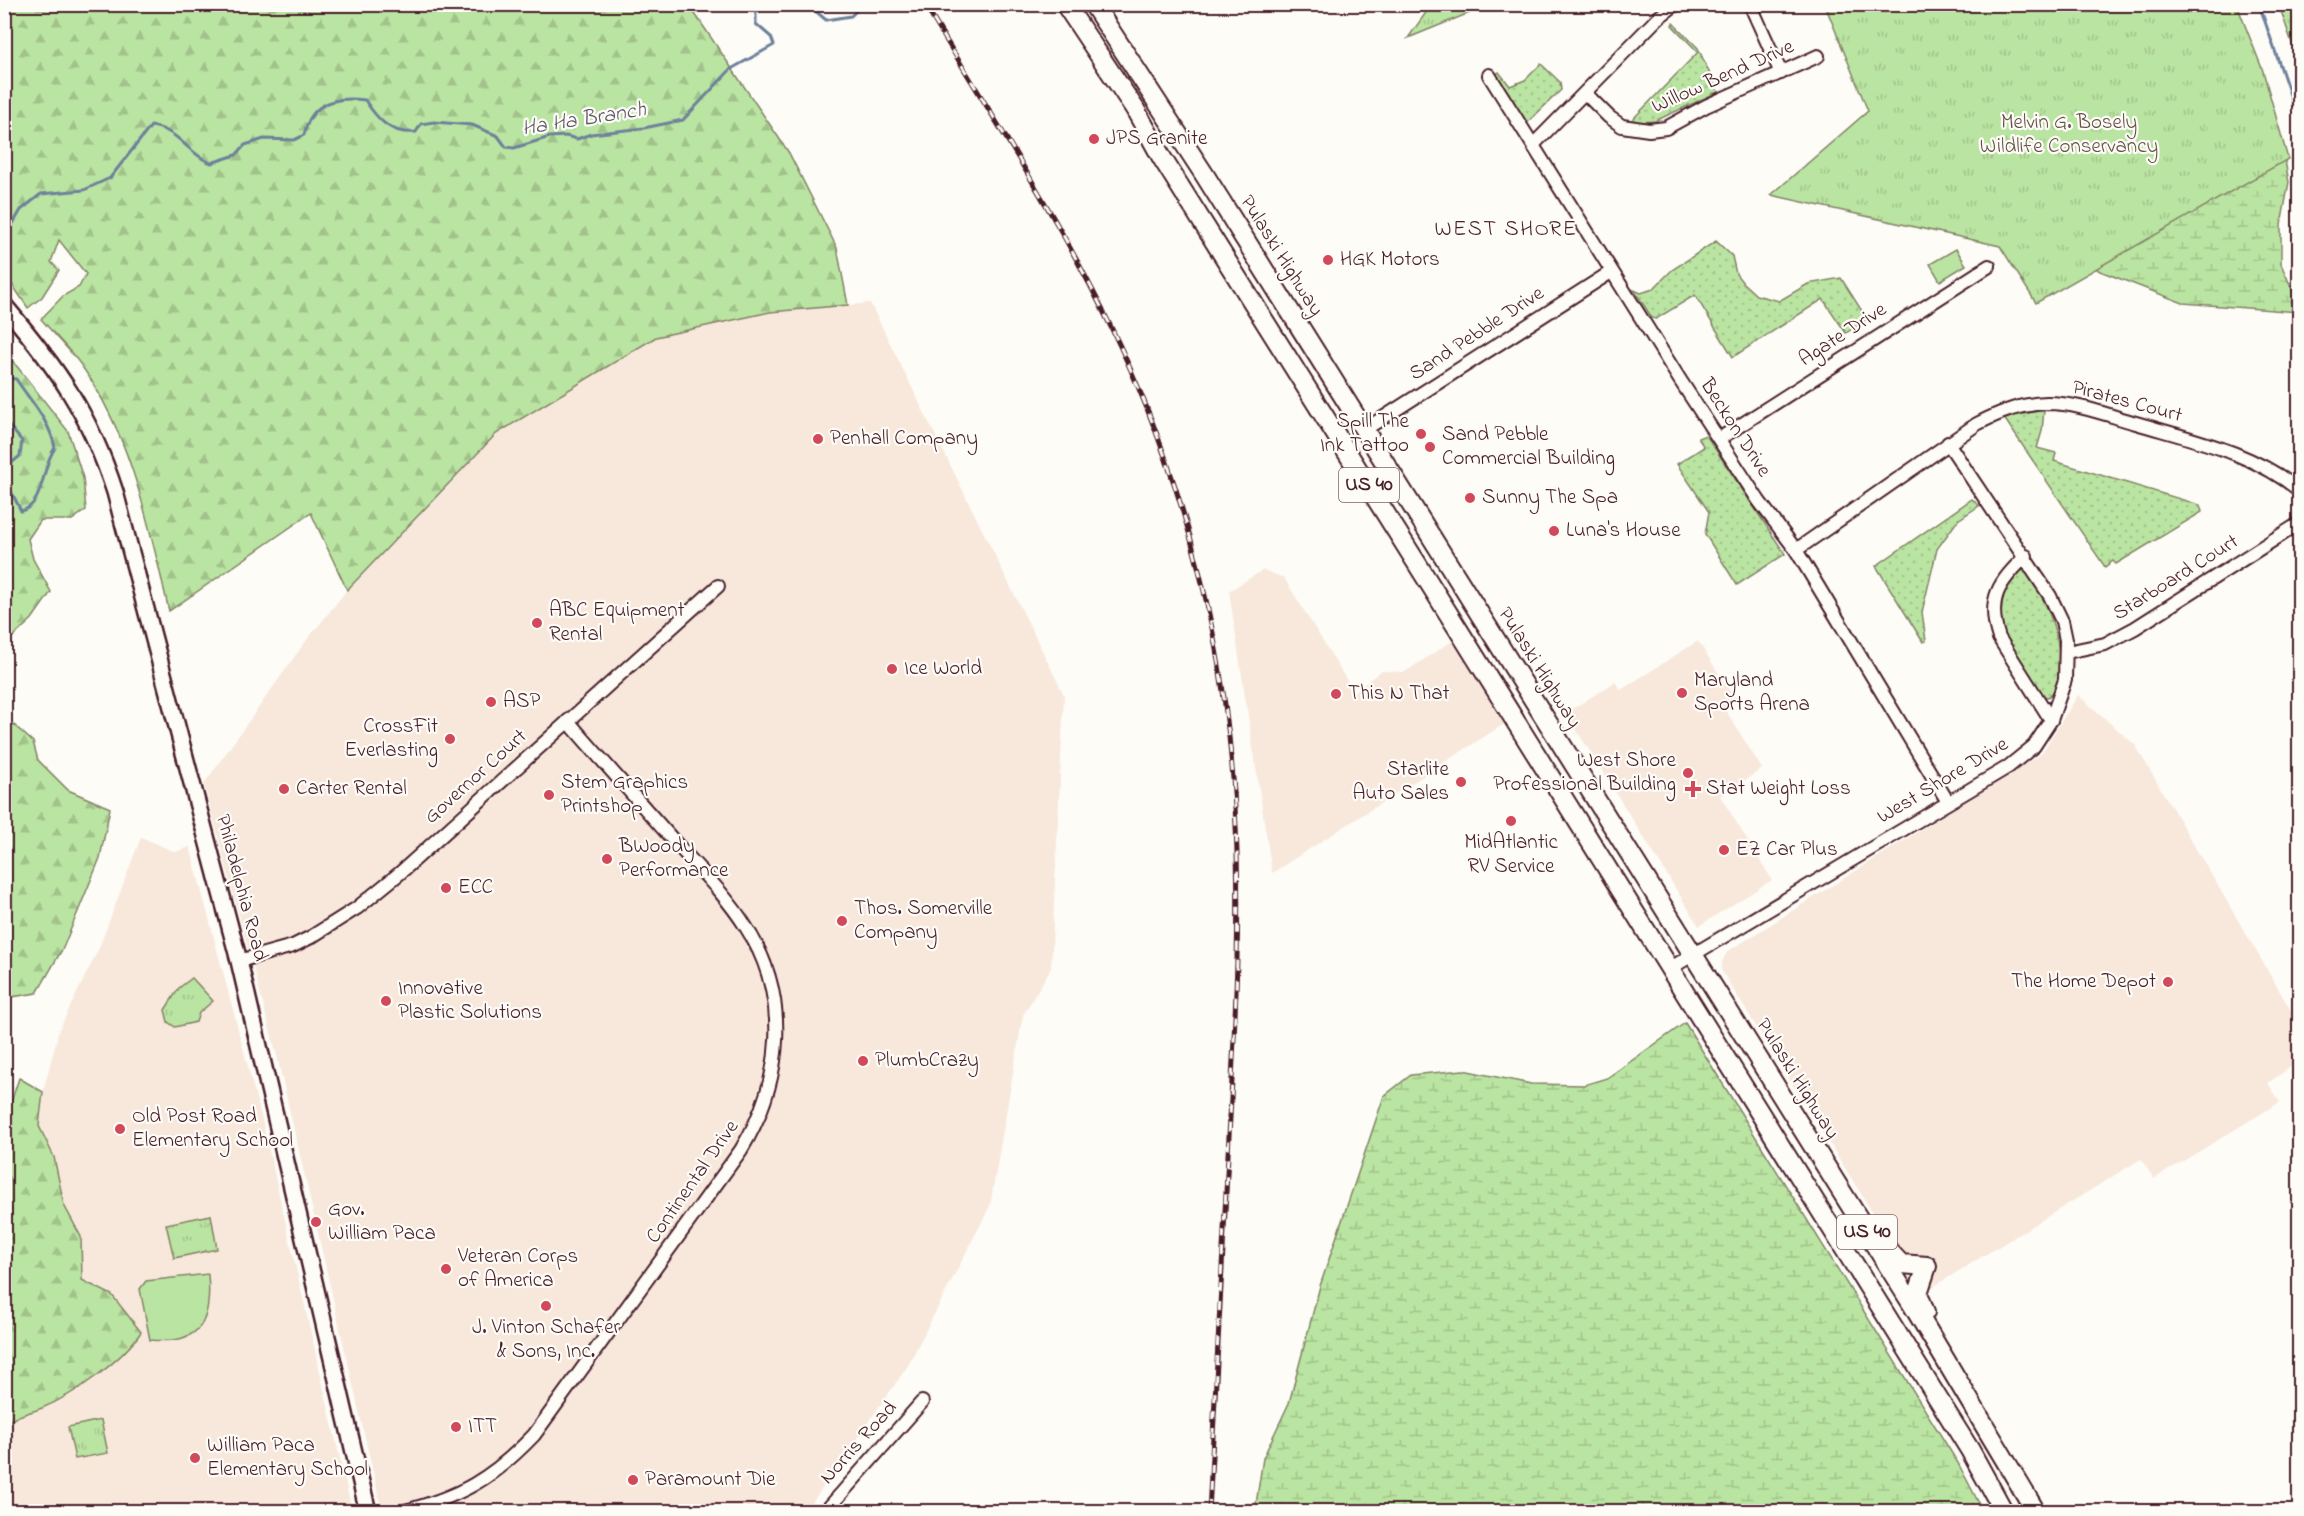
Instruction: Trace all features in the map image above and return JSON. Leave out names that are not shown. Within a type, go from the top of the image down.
[{"type":"highway","name":"US 40","points":[[1065,4],[1135,109],[1162,158],[1343,442],[1669,969],[1970,1449],[2001,1508]]},
{"type":"highway","name":"Pulaski Highway","points":[[1093,4],[1167,117],[1849,1204],[1970,1398],[2036,1512]]},
{"type":"highway","points":[[1849,1204],[1862,1209],[1893,1259],[1901,1264],[1928,1266],[1918,1293],[1920,1303],[1963,1372],[1970,1398]]},
{"type":"main road","name":"Philadelphia Road","points":[[4,305],[41,349],[72,393],[87,418],[107,468],[239,961],[368,1512]]},
{"type":"street","points":[[1534,144],[1659,17],[1676,4]]},
{"type":"street","points":[[1750,4],[1781,73]]},
{"type":"street","name":"Willow Bend Drive","points":[[1585,93],[1609,117],[1622,126],[1649,130],[1666,128],[1818,56]]},
{"type":"street","name":"Beckon Drive","points":[[1489,75],[1534,144],[1611,272],[1759,501],[1796,550],[1948,802]]},
{"type":"street","name":"Agate Drive","points":[[1719,439],[1989,266]]},
{"type":"street","name":"Sand Pebble Drive","points":[[1364,430],[1611,272]]},
{"type":"street","name":"Pirates Court","points":[[1796,550],[1948,443],[1996,414],[2031,404],[2056,404],[2098,412],[2234,453],[2263,466],[2300,490]]},
{"type":"street","name":"West Shore Drive","points":[[1669,969],[1948,802],[2025,753],[2051,720],[2062,691],[2067,652],[2057,608],[2026,556],[1948,443]]},
{"type":"street","name":"Starboard Court","points":[[2067,652],[2104,644],[2135,628],[2300,524]]},
{"type":"street","points":[[2026,556],[1998,587],[1994,601],[1994,623],[1999,638],[2051,720]]},
{"type":"street","name":"Governor Court","points":[[239,961],[293,946],[357,908],[400,873],[718,586]]},
{"type":"street","name":"Continental Drive","points":[[401,1512],[461,1492],[509,1462],[534,1435],[741,1150],[764,1106],[774,1072],[776,1006],[768,973],[747,928],[717,889],[568,721]]},
{"type":"street","name":"Norris Road","points":[[825,1512],[922,1402]]},
{"type":"shaded area","points":[[870,303],[1064,695],[1051,968],[1023,1015],[990,1206],[907,1367],[806,1511],[382,1511],[277,1056],[204,784],[303,645],[347,590],[496,434],[656,337],[770,312]]},
{"type":"shaded area","points":[[1263,570],[1284,578],[1354,692],[1381,671],[1405,672],[1452,641],[1504,724],[1272,873],[1229,591]]},
{"type":"shaded area","points":[[1698,641],[1736,701],[1725,709],[1762,769],[1720,796],[1772,880],[1699,926],[1566,713],[1615,682],[1621,690]]},
{"type":"shaded area","points":[[2078,695],[2135,745],[2299,1024],[2299,1061],[2268,1083],[2280,1102],[2154,1179],[2141,1159],[1923,1293],[1721,970],[1722,962],[1727,952],[2041,754]]},
{"type":"shaded area","points":[[141,837],[175,852],[190,847],[262,1120],[352,1511],[5,1512],[5,1425],[16,1415],[42,1407],[81,1386],[129,1349],[112,1295],[82,1280],[81,1237],[64,1205],[54,1157],[39,1126],[43,1092],[59,1030],[99,948]]},
{"type":"green space","points":[[1432,4],[1489,4],[1489,5],[1408,38]]},
{"type":"green space","points":[[4,5],[689,5],[789,153],[837,248],[848,305],[770,312],[656,337],[496,434],[347,590],[311,513],[169,611],[137,483],[113,422],[99,393],[81,365],[41,319],[63,296],[79,287],[86,274],[59,240],[51,262],[59,270],[42,297],[28,308],[5,274]]},
{"type":"green space","name":"Melvin G. Bosely Wildlife Conservancy","points":[[1825,5],[2237,5],[2263,71],[2288,159],[2036,303],[2000,246],[1771,195],[1868,111]]},
{"type":"green space","points":[[2279,5],[2299,5],[2299,64]]},
{"type":"green space","points":[[1673,23],[1698,48],[1718,92],[1655,121],[1629,123],[1698,52],[1672,25]]},
{"type":"green space","points":[[1541,64],[1560,82],[1561,90],[1527,123],[1496,74],[1499,72],[1510,86],[1525,80]]},
{"type":"green space","points":[[2282,145],[2289,182],[2281,225],[2281,264],[2299,305],[2299,312],[2183,303],[2100,271],[2004,207]]},
{"type":"green space","points":[[1716,241],[1732,256],[1736,274],[1756,295],[1779,301],[1808,284],[1841,278],[1867,319],[1846,333],[1823,299],[1733,357],[1695,295],[1656,319],[1652,318],[1634,290],[1641,293],[1653,289],[1672,270]]},
{"type":"green space","points":[[1956,249],[1966,265],[1940,281],[1930,264]]},
{"type":"green space","points":[[4,350],[68,431],[83,478],[86,510],[72,520],[41,520],[28,539],[33,559],[51,592],[32,619],[13,637],[4,635]]},
{"type":"green space","points":[[2044,410],[2042,431],[2037,448],[2056,453],[2054,461],[2200,505],[2202,512],[2116,564],[2113,561],[2105,567],[2004,418]]},
{"type":"green space","points":[[1706,435],[1785,554],[1737,585],[1705,534],[1709,512],[1677,464],[1704,447],[1698,438]]},
{"type":"green space","points":[[1972,499],[1979,506],[1958,520],[1937,549],[1922,612],[1926,641],[1923,642],[1876,566]]},
{"type":"green space","points":[[2022,570],[2041,594],[2055,632],[2060,671],[2056,686],[2048,697],[2042,696],[2003,636],[1998,601],[2016,571]]},
{"type":"green space","points":[[5,717],[33,742],[38,760],[68,790],[110,808],[100,858],[63,948],[37,993],[5,998]]},
{"type":"green space","points":[[192,978],[213,1001],[199,1013],[196,1022],[175,1027],[168,1022],[165,1010],[179,988]]},
{"type":"green space","points":[[1685,1023],[1958,1463],[1983,1511],[1255,1511],[1263,1458],[1289,1403],[1320,1286],[1384,1096],[1411,1075],[1463,1070],[1531,1084],[1584,1085],[1607,1078]]},
{"type":"green space","points":[[19,1078],[43,1092],[39,1126],[54,1157],[64,1205],[81,1237],[82,1280],[112,1295],[141,1332],[110,1365],[82,1386],[55,1402],[18,1416],[5,1425],[4,1123]]},
{"type":"green space","points":[[211,1215],[217,1249],[174,1258],[166,1224]]},
{"type":"green space","points":[[208,1274],[208,1305],[200,1326],[192,1334],[182,1338],[168,1341],[150,1340],[140,1289],[146,1281]]},
{"type":"green space","points":[[101,1420],[108,1453],[75,1459],[68,1427]]},
{"type":"waterway","name":"Ha Ha Branch","points":[[4,239],[21,210],[41,194],[84,190],[110,178],[151,126],[169,132],[211,163],[236,155],[245,145],[264,139],[294,140],[304,135],[307,124],[318,109],[325,104],[344,99],[365,100],[380,119],[399,131],[416,132],[421,124],[434,122],[472,125],[498,136],[506,147],[514,148],[550,137],[566,136],[577,139],[591,134],[644,128],[683,120],[731,69],[774,45],[771,37],[756,24],[756,7],[760,4]]},
{"type":"waterway","name":"Ha Ha Branch","points":[[802,4],[812,8],[826,20],[851,16],[863,4]]},
{"type":"waterway","points":[[2259,4],[2300,124]]},
{"type":"waterway","name":"Ha Ha Branch","points":[[4,378],[16,379],[44,420],[55,448],[47,465],[39,493],[29,507],[21,511],[12,493],[4,491]]},
{"type":"waterway","points":[[4,420],[22,441],[20,456],[4,469]]},
{"type":"railway","points":[[924,4],[1044,201],[1099,302],[1123,353],[1146,406],[1180,503],[1207,603],[1217,654],[1231,756],[1238,894],[1233,1068],[1209,1512]]},
{"type":"place","name":"JPS Granite","points":[[1094,139]]},
{"type":"place","name":"HGK Motors","points":[[1328,260]]},
{"type":"place","name":"Spill The Ink Tattoo","points":[[1421,434]]},
{"type":"place","name":"Penhall Company","points":[[818,439]]},
{"type":"place","name":"Sand Pebble Commercial Building","points":[[1430,447]]},
{"type":"place","name":"Sunny The Spa","points":[[1470,498]]},
{"type":"place","name":"Luna's House","points":[[1554,531]]},
{"type":"place","name":"ABC Equipment Rental","points":[[537,623]]},
{"type":"place","name":"Ice World","points":[[892,669]]},
{"type":"place","name":"Maryland Sports Arena","points":[[1682,693]]},
{"type":"place","name":"This N That","points":[[1336,694]]},
{"type":"place","name":"ASP","points":[[491,702]]},
{"type":"place","name":"CrossFit Everlasting","points":[[450,739]]},
{"type":"place","name":"West Shore Professional Building","points":[[1688,773]]},
{"type":"place","name":"Starlite Auto Sales","points":[[1461,782]]},
{"type":"place","name":"Carter Rental","points":[[284,789]]},
{"type":"place","name":"Stat Weight Loss","points":[[1693,789]]},
{"type":"place","name":"Stem Graphics Printshop","points":[[549,795]]},
{"type":"place","name":"MidAtlantic RV Service","points":[[1511,821]]},
{"type":"place","name":"EZ Car Plus","points":[[1724,850]]},
{"type":"place","name":"BWoody Performance","points":[[607,859]]},
{"type":"place","name":"ECC","points":[[446,888]]},
{"type":"place","name":"Thos. Somerville Company","points":[[842,921]]},
{"type":"place","name":"The Home Depot","points":[[2168,982]]},
{"type":"place","name":"Innovative Plastic Solutions","points":[[386,1001]]},
{"type":"place","name":"PlumbCrazy","points":[[863,1061]]},
{"type":"place","name":"Old Post Road Elementary School","points":[[120,1129]]},
{"type":"place","name":"Gov. William Paca","points":[[316,1222]]},
{"type":"place","name":"Veteran Corps of America","points":[[446,1269]]},
{"type":"place","name":"J. Vinton Schafer & Sons, Inc.","points":[[546,1306]]},
{"type":"place","name":"ITT","points":[[456,1427]]},
{"type":"place","name":"William Paca Elementary School","points":[[195,1458]]},
{"type":"place","name":"Paramount Die","points":[[633,1480]]},
{"type":"district","name":"WEST SHORE","points":[[1506,230]]}]
